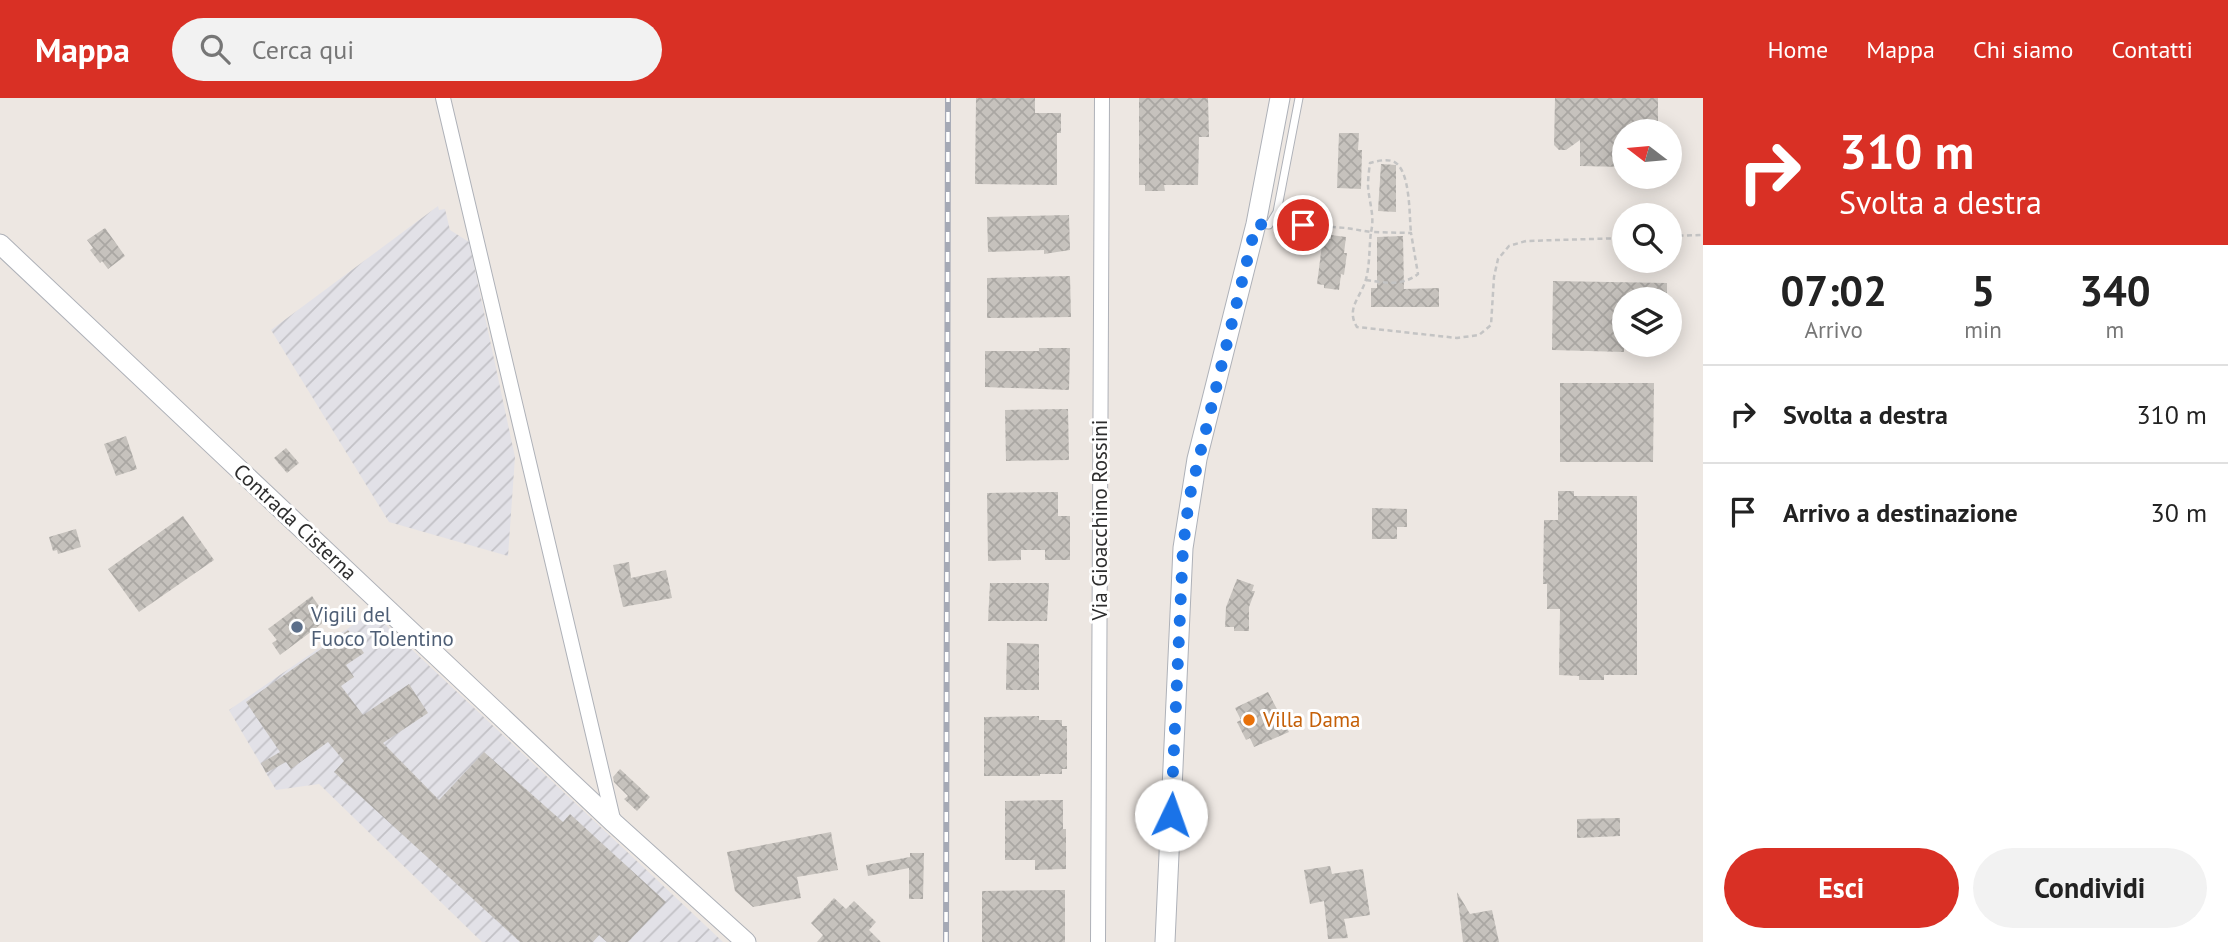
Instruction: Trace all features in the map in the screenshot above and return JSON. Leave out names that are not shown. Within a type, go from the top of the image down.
[{"type":"main road","points":[[1165,942],[1183,548],[1198,459],[1264,223],[1280,98]]},
{"type":"main road","name":"Contrada Cisterna","points":[[0,244],[614,823],[746,942]]},
{"type":"street","points":[[443,98],[614,823]]},
{"type":"street","name":"Via Gioacchino Rossini","points":[[1098,942],[1102,98]]},
{"type":"lane","points":[[1264,223],[1277,212],[1299,98]]},
{"type":"path","points":[[1366,280],[1398,283],[1410,281],[1418,274],[1406,175],[1393,161],[1384,160],[1370,163],[1368,186],[1373,206],[1373,223],[1366,280],[1352,311],[1357,327],[1457,338],[1479,335],[1491,325],[1498,259],[1509,246],[1526,241],[1612,238]]},
{"type":"path","points":[[1264,223],[1412,233]]},
{"type":"path","points":[[1682,236],[1703,235]]},
{"type":"shaded area","points":[[438,206],[439,210],[445,209],[450,230],[469,242],[515,457],[508,556],[389,522],[271,330]]},
{"type":"shaded area","points":[[372,612],[723,942],[482,942],[319,784],[276,790],[229,710]]},
{"type":"building","points":[[976,98],[1035,98],[1035,113],[1061,113],[1061,133],[1057,133],[1057,185],[975,184]]},
{"type":"building","points":[[1139,98],[1208,98],[1209,137],[1199,137],[1198,185],[1164,185],[1165,191],[1145,191],[1145,185],[1139,185]]},
{"type":"building","points":[[1555,98],[1658,98],[1658,119],[1612,119],[1612,167],[1580,166],[1580,140],[1566,150],[1559,150],[1554,145]]},
{"type":"building","points":[[1339,133],[1359,133],[1358,150],[1362,150],[1361,189],[1337,188]]},
{"type":"building","points":[[1381,164],[1396,165],[1396,212],[1378,211]]},
{"type":"building","points":[[1069,215],[1070,250],[1044,254],[1044,250],[988,252],[987,217]]},
{"type":"building","points":[[105,228],[125,256],[108,269],[90,250],[93,248],[87,240]]},
{"type":"building","points":[[1331,235],[1346,237],[1344,253],[1347,253],[1339,290],[1317,284],[1323,237],[1331,239]]},
{"type":"building","points":[[1403,236],[1404,289],[1439,288],[1439,307],[1371,307],[1371,288],[1377,288],[1377,237]]},
{"type":"building","points":[[1070,276],[1071,317],[987,318],[987,278]]},
{"type":"building","points":[[1553,281],[1667,283],[1667,287],[1612,287],[1612,352],[1552,350]]},
{"type":"building","points":[[1039,348],[1070,348],[1069,390],[985,387],[985,351],[1039,351]]},
{"type":"building","points":[[1560,383],[1654,383],[1653,462],[1560,462]]},
{"type":"building","points":[[1068,409],[1069,460],[1006,461],[1005,410]]},
{"type":"building","points":[[126,436],[137,469],[116,476],[104,444]]},
{"type":"building","points":[[286,448],[299,463],[287,473],[274,458]]},
{"type":"building","points":[[1558,491],[1574,491],[1574,496],[1637,496],[1637,675],[1604,675],[1604,680],[1579,680],[1579,676],[1559,675],[1560,609],[1547,609],[1547,584],[1543,584],[1544,520],[1558,520]]},
{"type":"building","points":[[1058,492],[1058,516],[1070,516],[1070,560],[1045,560],[1045,550],[1021,550],[1021,560],[988,561],[987,493]]},
{"type":"building","points":[[1372,508],[1407,509],[1407,527],[1397,527],[1397,539],[1372,539]]},
{"type":"building","points":[[183,516],[214,560],[139,612],[108,569]]},
{"type":"building","points":[[76,529],[81,547],[58,554],[57,550],[53,551],[49,537]]},
{"type":"building","points":[[629,562],[631,578],[666,570],[672,598],[623,607],[613,565]]},
{"type":"building","points":[[1237,579],[1254,585],[1252,591],[1255,591],[1249,607],[1249,631],[1234,631],[1234,627],[1225,627],[1226,607]]},
{"type":"building","points":[[990,583],[1049,583],[1047,621],[988,621]]},
{"type":"building","points":[[312,596],[328,619],[280,655],[272,643],[277,640],[268,629]]},
{"type":"building","points":[[348,630],[364,653],[346,665],[354,677],[341,686],[363,715],[409,684],[428,713],[383,743],[439,800],[484,752],[563,822],[570,814],[666,902],[628,942],[607,942],[599,935],[593,942],[520,942],[334,772],[344,761],[328,742],[291,769],[286,762],[266,773],[261,763],[280,752],[246,702]]},
{"type":"building","points":[[1007,643],[1039,644],[1039,690],[1006,690]]},
{"type":"building","points":[[1268,692],[1289,732],[1254,747],[1250,738],[1246,740],[1237,722],[1241,720],[1235,708]]},
{"type":"building","points":[[1039,716],[1039,720],[1062,720],[1062,726],[1067,726],[1067,769],[1062,769],[1062,774],[1040,776],[984,776],[984,717]]},
{"type":"building","points":[[620,769],[650,797],[637,811],[624,799],[628,796],[614,782],[613,777]]},
{"type":"building","points":[[1063,800],[1066,869],[1035,870],[1035,860],[1005,860],[1005,801]]},
{"type":"building","points":[[1620,818],[1620,836],[1577,838],[1577,819]]},
{"type":"building","points":[[831,832],[838,870],[797,877],[801,898],[753,907],[735,891],[727,852]]},
{"type":"building","points":[[910,853],[924,853],[923,899],[909,899],[909,868],[868,876],[866,865],[910,857]]},
{"type":"building","points":[[1330,866],[1332,874],[1363,869],[1370,915],[1344,919],[1348,938],[1328,939],[1324,901],[1310,904],[1304,870]]},
{"type":"building","points":[[1065,890],[1065,942],[982,942],[982,891]]},
{"type":"building","points":[[1457,892],[1470,914],[1492,910],[1499,942],[1463,942]]},
{"type":"building","points":[[834,898],[846,909],[854,901],[876,922],[869,930],[881,942],[817,942],[823,935],[811,923]]},
{"type":"railway","points":[[946,942],[948,98]]},
{"type":"place","name":"Vigili del Fuoco Tolentino","points":[[297,627]]},
{"type":"place","name":"Villa Dama","points":[[1249,720]]},
{"type":"route","points":[[1171,815],[1183,548],[1189,499],[1256,224],[1269,225],[1273,221],[1303,225]]}]
